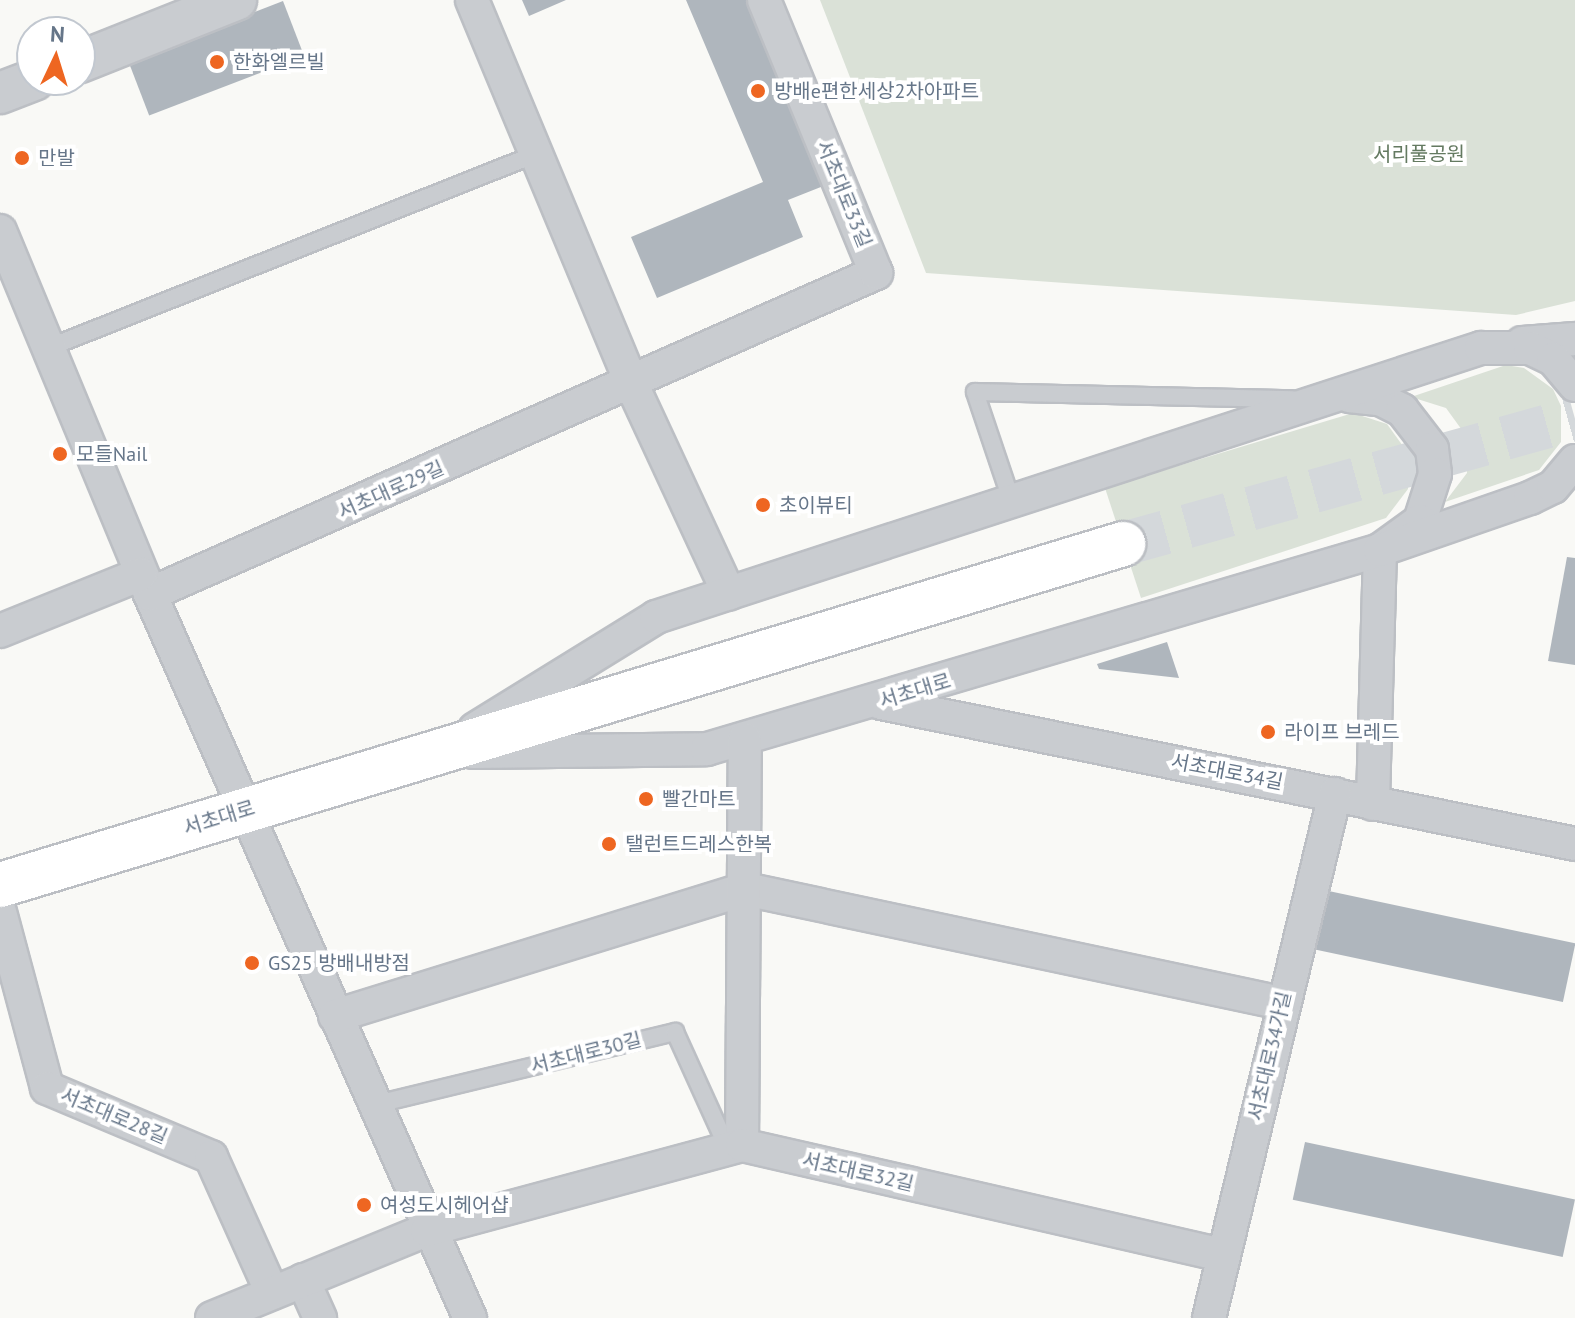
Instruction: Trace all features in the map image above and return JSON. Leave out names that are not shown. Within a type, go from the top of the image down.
[{"type":"main road","name":"서초대로","points":[[0,885],[1123,544]]},
{"type":"street","points":[[96,56],[236,0]]},
{"type":"street","points":[[472,0],[632,385],[729,594]]},
{"type":"street","name":"서초대로33길","points":[[632,385],[876,273],[764,0]]},
{"type":"street","points":[[0,231],[145,584],[427,1230],[470,1318]]},
{"type":"street","name":"서초대로","points":[[438,752],[656,617],[1506,344],[1575,339]]},
{"type":"street","points":[[1506,344],[1553,359],[1575,385]]},
{"type":"street","name":"서초대로29길","points":[[0,631],[145,584],[632,385]]},
{"type":"street","name":"서초대로","points":[[1331,400],[1380,399],[1411,418],[1432,449],[1435,474],[1426,510],[1402,538],[1380,550]]},
{"type":"street","name":"서초대로","points":[[438,752],[707,749],[878,702],[1380,550],[1530,498],[1553,487],[1575,461]]},
{"type":"street","points":[[1373,804],[1380,550]]},
{"type":"street","name":"서초대로34길","points":[[878,702],[1575,844]]},
{"type":"street","points":[[212,1318],[427,1230],[735,1147],[745,889],[745,739]]},
{"type":"street","name":"서초대로34가길","points":[[1209,1318],[1282,1003],[1335,794]]},
{"type":"street","points":[[335,1016],[745,889],[1282,1003]]},
{"type":"street","name":"서초대로28길","points":[[0,912],[47,1088],[211,1157],[272,1293]]},
{"type":"street","name":"서초대로32길","points":[[735,1147],[1223,1255]]},
{"type":"street","points":[[303,1280],[320,1318]]},
{"type":"lane","points":[[48,348],[536,154]]},
{"type":"lane","name":"서초대로","points":[[1012,502],[975,392],[1331,400]]},
{"type":"lane","name":"서초대로30길","points":[[373,1105],[675,1032],[735,1147]]},
{"type":"green space","name":"서리풀공원","points":[[820,0],[1575,0],[1575,301],[1516,315],[926,273]]},
{"type":"green space","points":[[1506,365],[1524,368],[1553,389],[1561,406],[1561,442],[1539,470],[1445,502],[1467,473],[1467,437],[1446,408],[1411,397]]},
{"type":"green space","points":[[1353,413],[1387,424],[1408,453],[1408,489],[1386,518],[1141,598],[1105,488]]},
{"type":"building","points":[[522,0],[566,0],[529,16]]},
{"type":"building","name":"방배e편한세상2차아파트","points":[[686,0],[753,0],[831,183],[788,200],[803,237],[657,298],[631,237],[763,182]]},
{"type":"building","name":"한화엘르빌","points":[[283,1],[304,56],[149,116],[128,60]]},
{"type":"building","points":[[1567,557],[1575,558],[1575,665],[1548,661]]},
{"type":"building","points":[[1167,642],[1179,678],[1099,669],[1097,664]]},
{"type":"building","points":[[1324,890],[1575,943],[1563,1002],[1312,949]]},
{"type":"building","points":[[1305,1142],[1575,1199],[1563,1257],[1293,1200]]},
{"type":"tunnel","points":[[1123,544],[1575,419]]},
{"type":"place","name":"한화엘르빌","points":[[217,62]]},
{"type":"place","name":"방배e편한세상2차아파트","points":[[758,91]]},
{"type":"place","name":"만발","points":[[22,158]]},
{"type":"place","name":"모들Nail","points":[[60,454]]},
{"type":"place","name":"초이뷰티","points":[[763,505]]},
{"type":"place","name":"라이프 브레드","points":[[1268,732]]},
{"type":"place","name":"빨간마트","points":[[646,799]]},
{"type":"place","name":"탤런트드레스한복","points":[[609,844]]},
{"type":"place","name":"GS25 방배내방점","points":[[252,963]]},
{"type":"place","name":"여성도시헤어샵","points":[[364,1205]]}]
